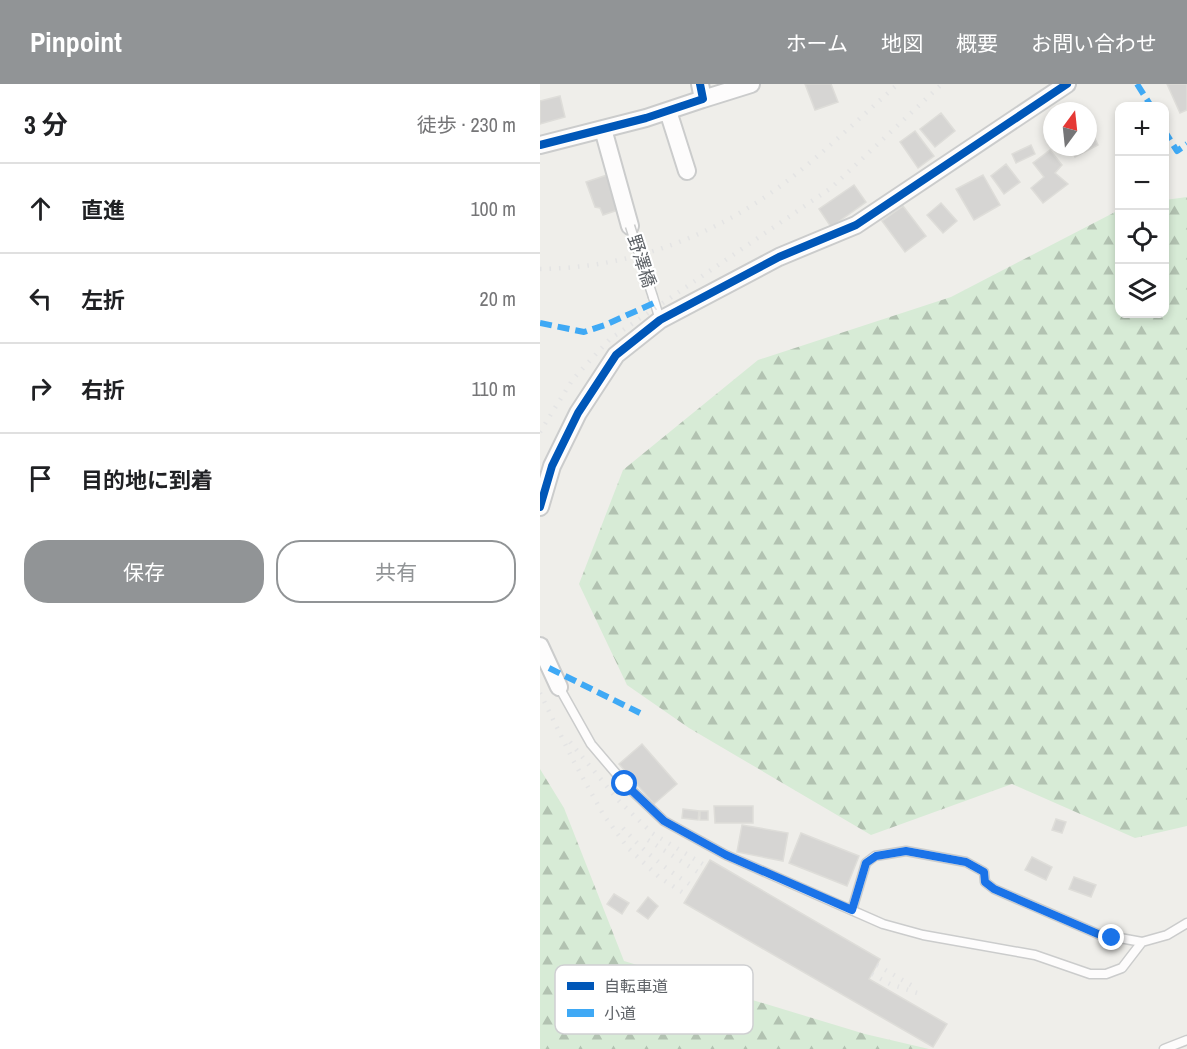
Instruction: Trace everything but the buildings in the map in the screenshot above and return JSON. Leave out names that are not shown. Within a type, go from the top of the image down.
[{"type":"street","points":[[540,145],[668,111],[701,91],[751,84]]},
{"type":"street","points":[[540,507],[552,466],[578,413],[616,355],[660,320],[779,257],[856,225],[1067,84]]},
{"type":"street","points":[[668,111],[687,171]]},
{"type":"street","points":[[603,129],[630,226]]},
{"type":"street","points":[[540,646],[559,687]]},
{"type":"lane","name":"野澤橋","points":[[630,226],[660,320]]},
{"type":"lane","points":[[559,687],[591,744],[625,784],[664,821],[726,855],[883,924],[923,935],[1035,955],[1090,974],[1106,974],[1122,968],[1142,942]]},
{"type":"lane","points":[[852,910],[866,863],[876,856],[906,851],[966,862],[984,872],[985,882],[994,889],[1098,934],[1142,942],[1167,935],[1187,923]]},
{"type":"lane","points":[[1164,1049],[1187,1040]]},
{"type":"green space","points":[[1187,197],[1187,826],[1135,838],[1012,784],[871,835],[689,728],[627,685],[579,584],[623,470],[758,360],[951,297],[1115,212],[1115,318],[1169,318],[1169,199]]},
{"type":"green space","points":[[540,769],[564,808],[624,961],[637,965],[555,965],[555,1034],[753,1034],[753,1000],[865,1034],[929,1049],[540,1049]]},
{"type":"railway","points":[[540,269],[609,262],[643,254],[708,230],[768,195],[796,174],[898,84]]},
{"type":"railway","points":[[540,432],[573,379],[610,339],[831,188],[942,84]]},
{"type":"railway","points":[[540,693],[603,814],[628,848],[659,877],[688,896]]},
{"type":"railway","points":[[570,742],[619,801],[652,833],[706,866]]},
{"type":"railway","points":[[623,828],[656,860],[694,887]]},
{"type":"railway","points":[[648,840],[701,874]]},
{"type":"railway","points":[[877,965],[911,985]]},
{"type":"railway","points":[[872,974],[890,984],[923,995]]},
{"type":"marked path","points":[[1137,84],[1148,102]]},
{"type":"marked path","points":[[1169,138],[1177,151],[1187,144]]},
{"type":"marked path","points":[[540,323],[584,332],[654,303]]},
{"type":"marked path","points":[[549,668],[640,713]]},
{"type":"cycle path","points":[[540,145],[646,118],[703,99],[700,84]]},
{"type":"cycle path","points":[[540,507],[552,466],[578,413],[616,355],[660,320],[779,257],[856,225],[1067,84]]},
{"type":"route","points":[[625,784],[664,821],[726,855],[852,910],[866,863],[876,856],[906,851],[966,862],[984,872],[985,882],[994,889],[1112,938]]}]
